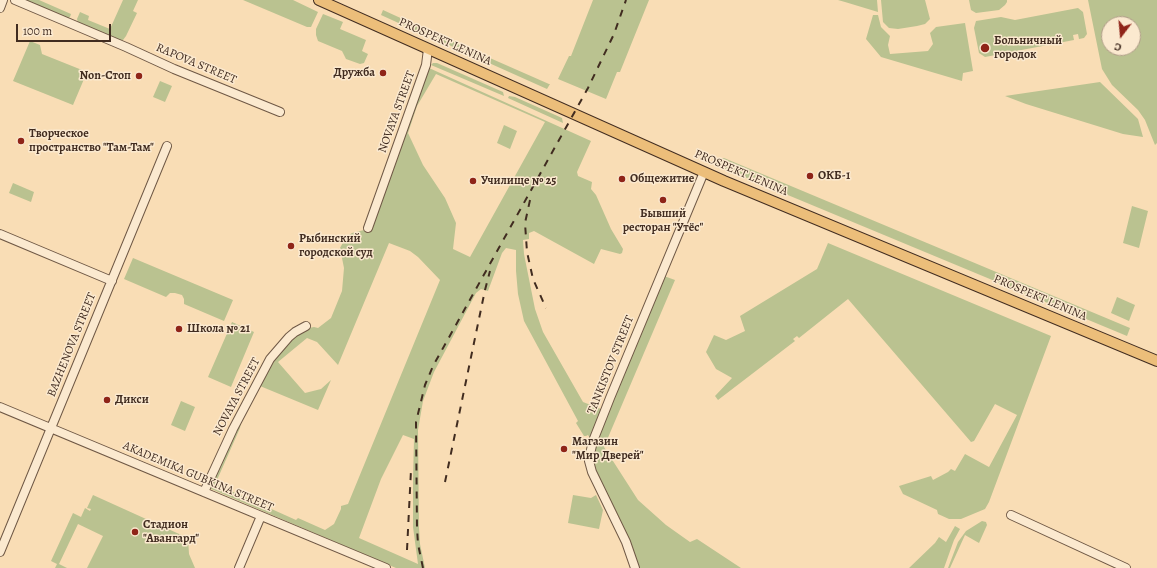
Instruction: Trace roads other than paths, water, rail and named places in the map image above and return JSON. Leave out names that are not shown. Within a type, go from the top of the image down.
[{"type":"main road","name":"PROSPEKT LENINA","points":[[319,0],[704,172],[1157,361]]},
{"type":"street","points":[[0,8],[3,0]]},
{"type":"street","name":"RAPOVA STREET","points":[[15,0],[174,69],[280,112]]},
{"type":"street","name":"NOVAYA STREET","points":[[368,228],[426,65],[428,49]]},
{"type":"street","name":"BAZHENOVA STREET","points":[[0,552],[167,146]]},
{"type":"street","name":"TANKISTOV STREET","points":[[635,568],[626,542],[592,472],[589,461],[590,454],[593,441],[610,398],[704,172]]},
{"type":"street","points":[[0,234],[112,281]]},
{"type":"street","name":"NOVAYA STREET","points":[[204,492],[233,429],[270,359],[289,337],[306,326]]},
{"type":"street","name":"AKADEMIKA GUBKINA STREET","points":[[0,407],[386,568]]},
{"type":"street","points":[[1011,515],[1126,568]]},
{"type":"street","points":[[239,568],[261,516]]},
{"type":"railway","points":[[423,568],[418,544],[417,528],[416,422],[425,385],[433,366],[588,88],[614,34],[626,0]]},
{"type":"railway","points":[[530,200],[525,223],[527,252],[533,279],[546,308]]},
{"type":"railway","points":[[445,482],[490,271]]},
{"type":"railway","points":[[407,550],[411,470]]},
{"type":"place","name":"Больничный городок","points":[[985,48]]},
{"type":"place","name":"Дружба","points":[[383,73]]},
{"type":"place","name":"Non-Стоп","points":[[139,76]]},
{"type":"place","name":"Творческое пространство \"Там-Там\"","points":[[21,141]]},
{"type":"place","name":"ОКБ-1","points":[[810,176]]},
{"type":"place","name":"Общежитие","points":[[622,179]]},
{"type":"place","name":"Училище № 25","points":[[473,181]]},
{"type":"place","name":"Бывший ресторан \"Утёс\"","points":[[663,200]]},
{"type":"place","name":"Рыбинский городской суд","points":[[291,246]]},
{"type":"place","name":"Школа № 21","points":[[179,329]]},
{"type":"place","name":"Дикси","points":[[107,400]]},
{"type":"place","name":"Магазин \"Мир Дверей\"","points":[[564,449]]},
{"type":"place","name":"Стадион \"Авангард\"","points":[[135,532]]}]
